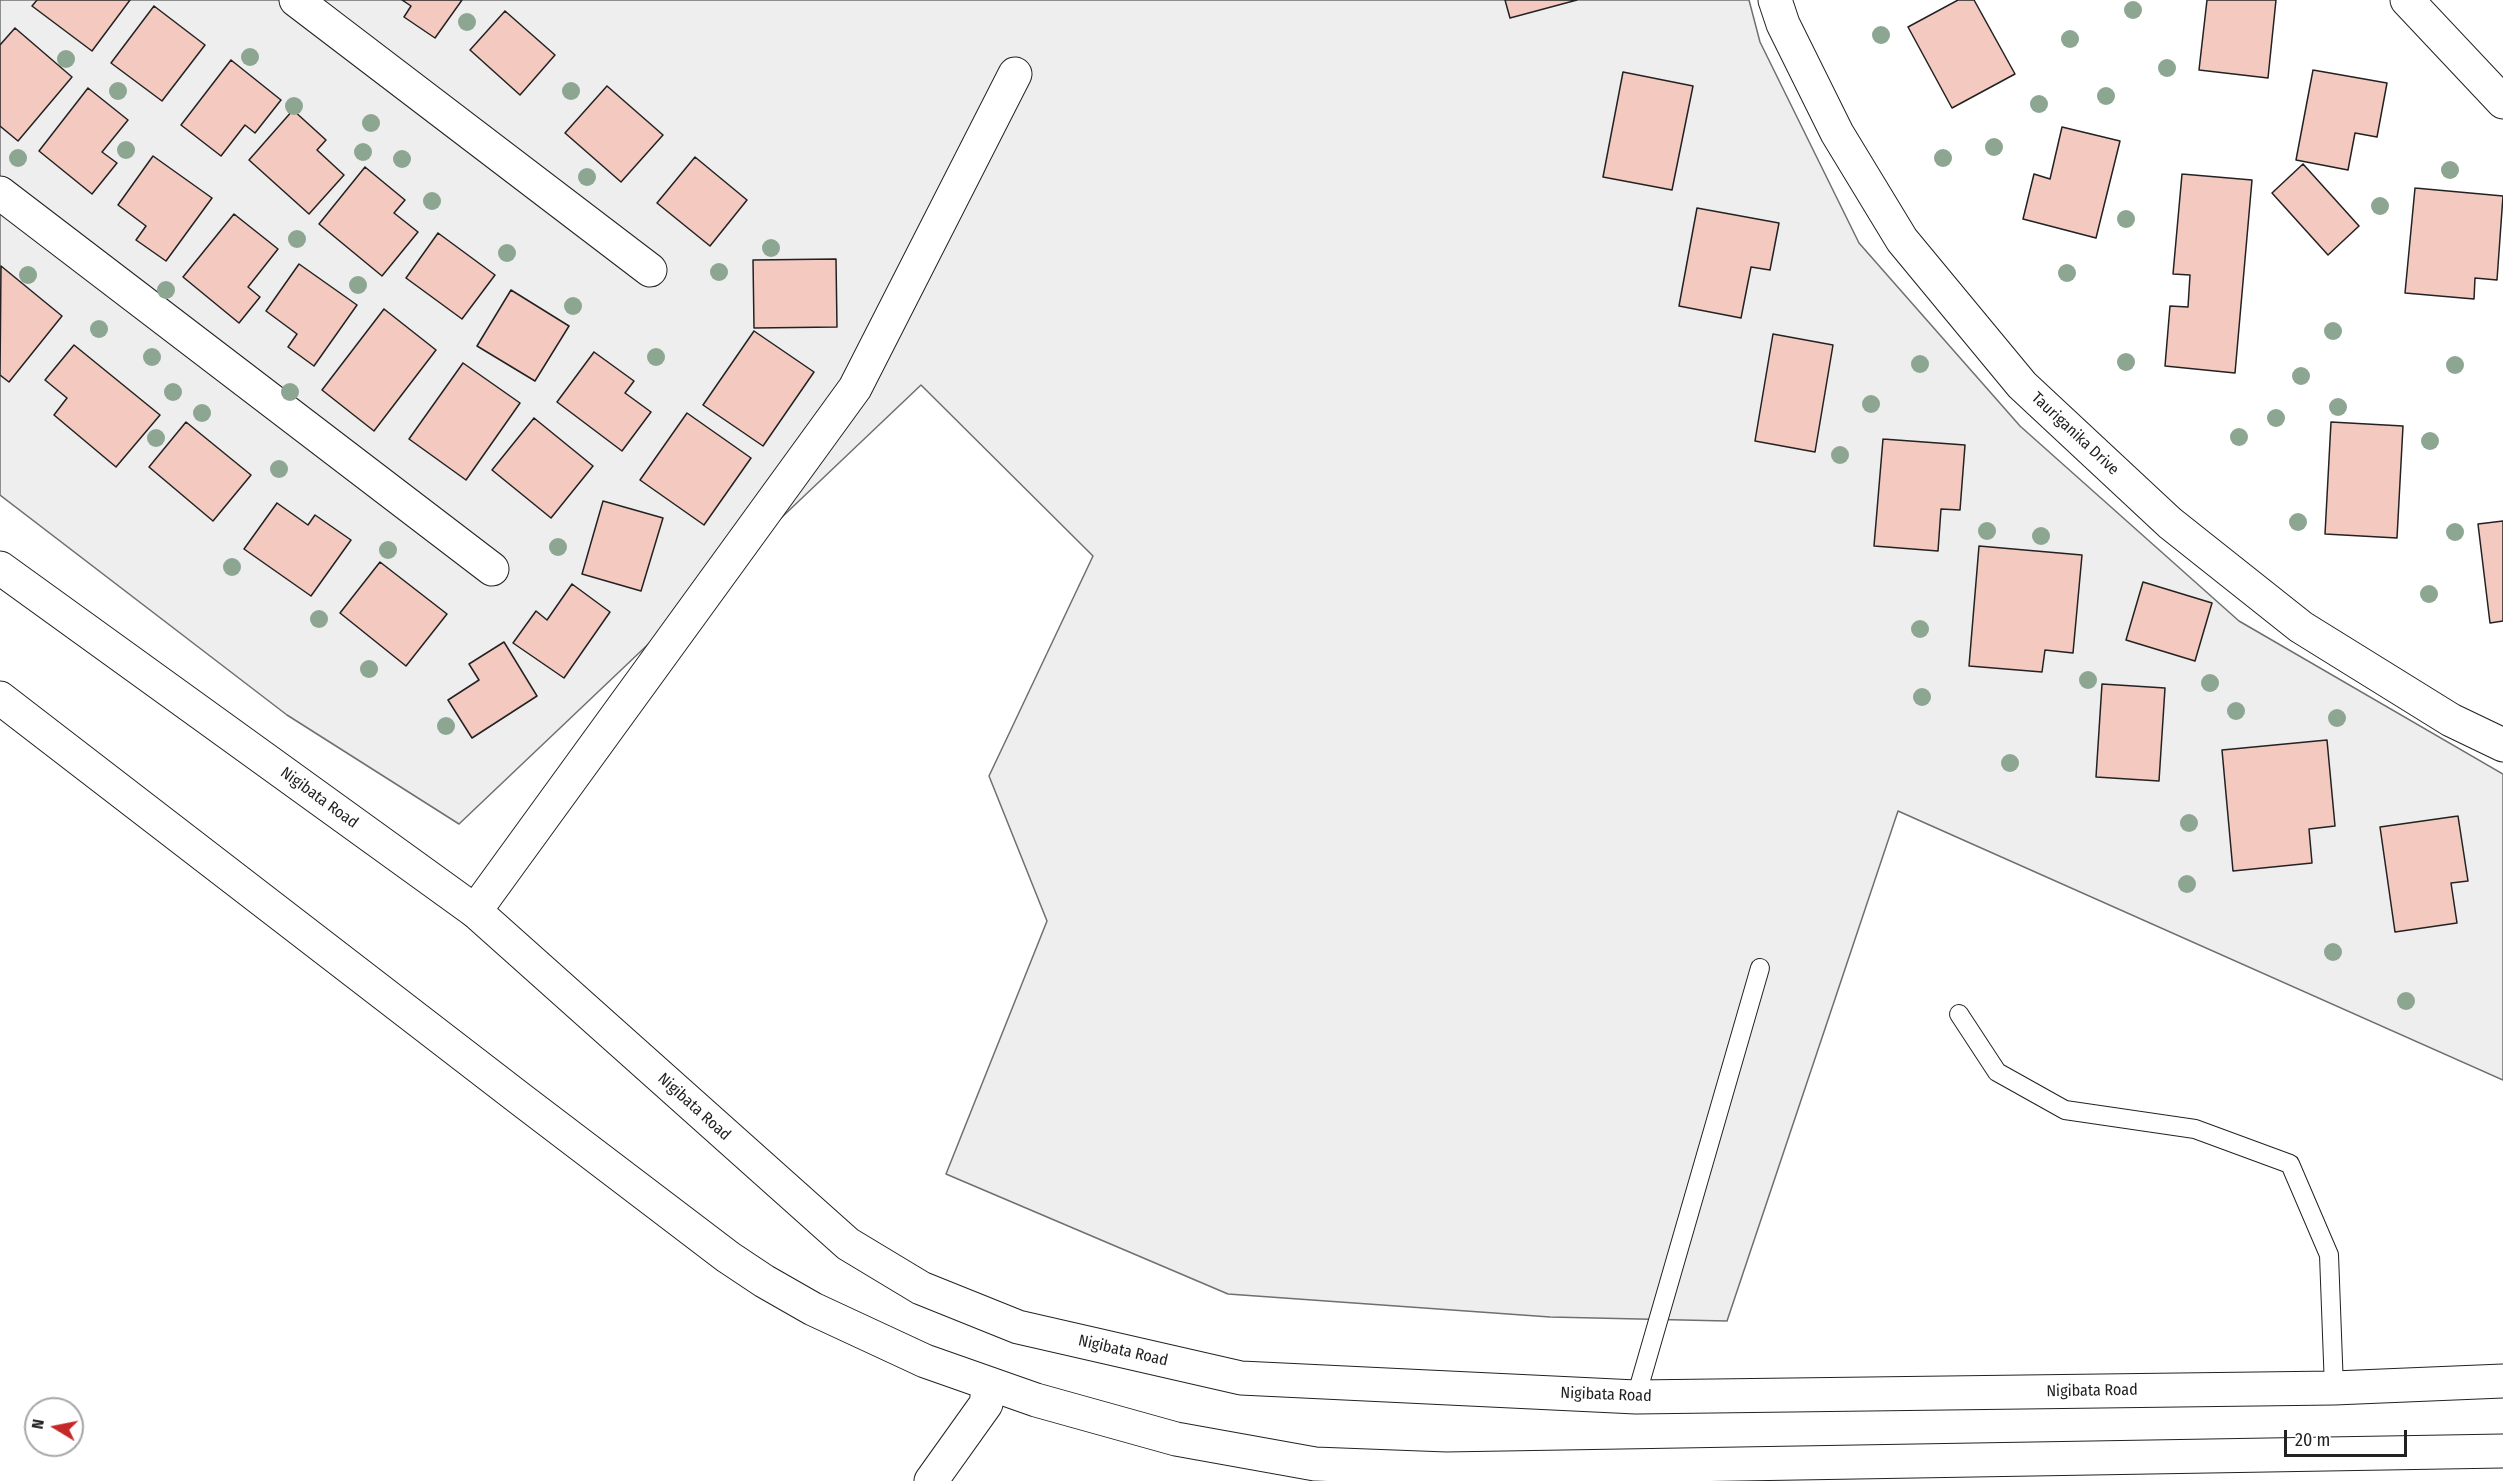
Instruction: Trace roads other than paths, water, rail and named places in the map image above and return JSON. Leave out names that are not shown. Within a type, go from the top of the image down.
[{"type":"street","points":[[296,0],[650,270]]},
{"type":"street","name":"Tauriganika Drive","points":[[1775,0],[1783,24],[1837,133],[1902,240],[2022,385],[2170,523],[2301,627],[2451,720],[2503,745]]},
{"type":"street","points":[[2408,0],[2503,102]]},
{"type":"street","points":[[475,911],[855,388],[1015,74]]},
{"type":"street","points":[[0,193],[492,569]]},
{"type":"street","name":"Nigibata Road","points":[[0,568],[475,911],[848,1244],[921,1288],[1018,1327],[1241,1378],[1636,1397],[2334,1388],[2503,1381]]},
{"type":"street","points":[[0,698],[728,1257],[813,1309],[925,1361],[1036,1400],[1176,1439],[1315,1464],[1446,1469],[2503,1451]]},
{"type":"street","points":[[931,1481],[986,1404],[989,1384]]},
{"type":"lane","points":[[1636,1397],[1760,968]]},
{"type":"lane","points":[[1959,1014],[1997,1072],[2065,1110],[2195,1129],[2289,1164],[2329,1255],[2334,1388]]}]
